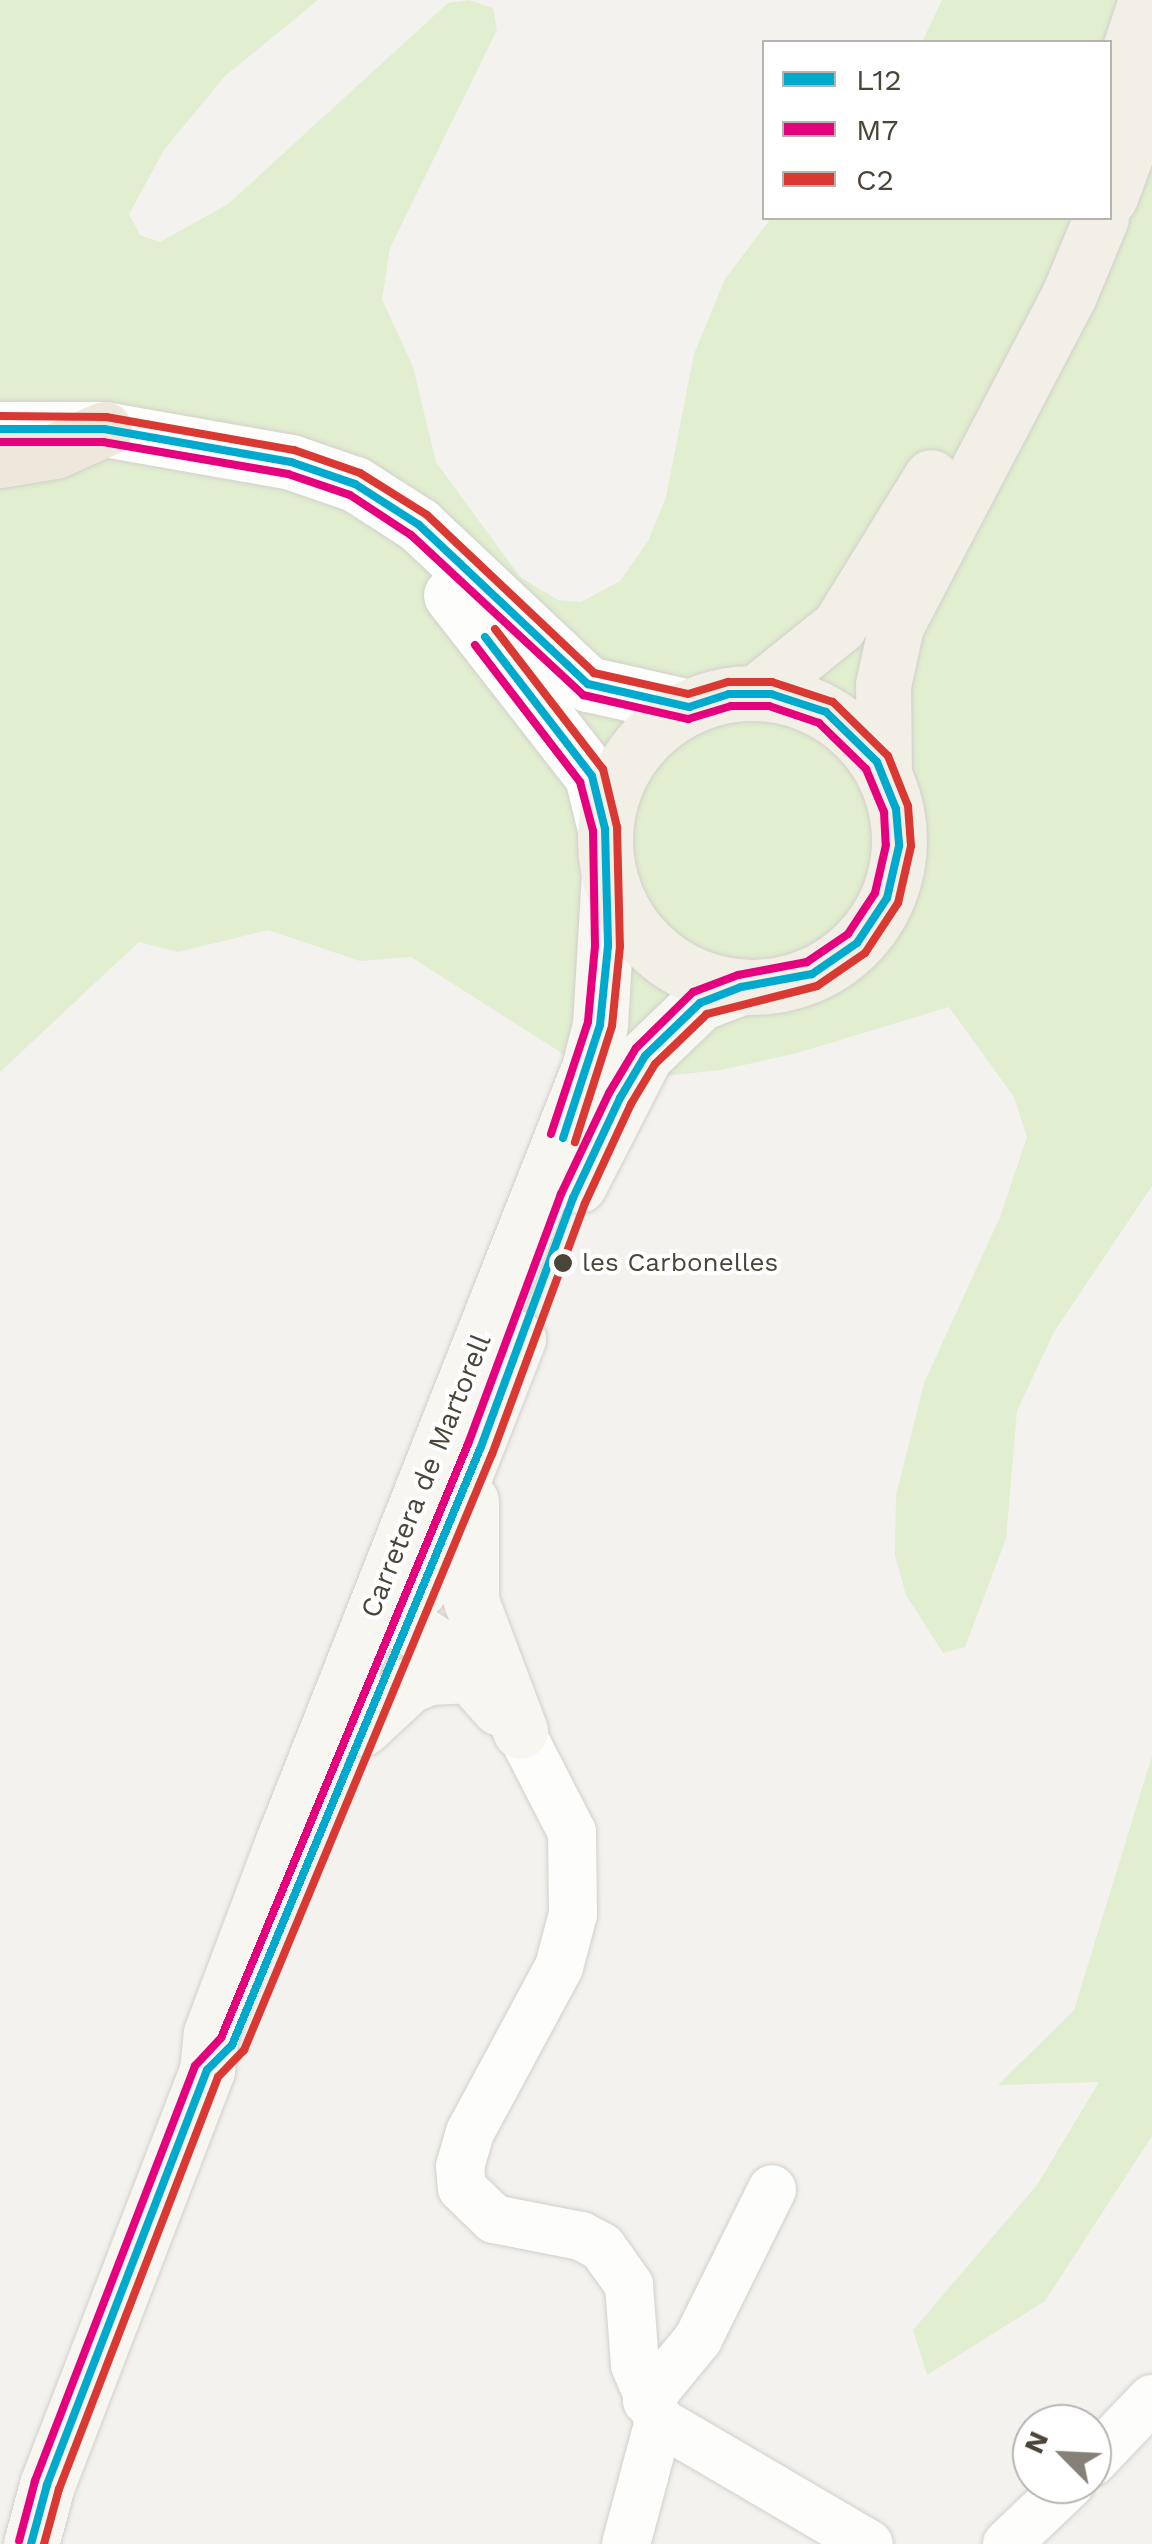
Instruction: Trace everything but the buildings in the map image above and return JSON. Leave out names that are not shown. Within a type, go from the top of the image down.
[{"type":"highway","points":[[0,460],[55,451],[104,429]]},
{"type":"main road","points":[[1112,103],[1146,0]]},
{"type":"main road","points":[[1112,192],[1152,84]]},
{"type":"main road","points":[[756,693],[838,626],[873,576],[987,381],[1066,220]]},
{"type":"main road","points":[[884,775],[860,739],[826,712],[756,693],[689,707],[660,725],[626,764],[607,852],[620,906],[650,947],[692,975],[741,987],[812,974],[868,930],[887,898],[898,846],[884,775],[883,686],[896,626],[1068,294],[1100,220]]},
{"type":"main road","name":"Carretera de Martorell","points":[[32,2544],[47,2485],[207,2070],[211,2033],[588,1068],[602,1005],[607,852]]},
{"type":"main road","name":"Carretera de Martorell","points":[[207,2070],[232,2045],[480,1449],[528,1310],[620,1098],[671,1029],[700,1004],[741,987]]},
{"type":"main road","points":[[480,1449],[470,1509],[471,1601],[520,1732]]},
{"type":"main road","points":[[408,1521],[398,1574],[405,1624],[472,1675],[520,1732]]},
{"type":"main road","points":[[363,1728],[408,1686],[428,1677],[472,1675]]},
{"type":"street","points":[[0,428],[104,429],[292,462],[355,484],[418,526],[588,684],[689,707]]},
{"type":"street","name":"Carretera de Martorell","points":[[418,526],[434,574],[592,776],[607,852]]},
{"type":"street","points":[[520,1732],[572,1832],[574,1914],[559,1967],[470,2132],[460,2166],[462,2188],[494,2218],[581,2236],[616,2260],[629,2285],[635,2365],[653,2412],[869,2544]]},
{"type":"street","points":[[626,2544],[653,2412],[698,2339],[772,2189]]},
{"type":"street","points":[[1112,2441],[1152,2399]]},
{"type":"street","points":[[1007,2544],[1049,2504]]},
{"type":"green space","points":[[0,0],[318,0],[225,76],[164,150],[129,214],[140,235],[160,242],[228,204],[448,3],[469,0],[493,8],[497,30],[390,248],[382,299],[413,367],[436,462],[520,577],[558,600],[581,602],[620,581],[648,541],[666,497],[694,354],[725,279],[769,220],[1112,220],[1112,40],[923,40],[942,0],[1152,0],[1152,1186],[1054,1332],[1017,1411],[1006,1539],[965,1647],[943,1653],[906,1595],[895,1555],[896,1495],[924,1383],[1000,1217],[1027,1137],[1014,1097],[949,1007],[797,1053],[721,1070],[607,1082],[411,957],[360,961],[268,930],[178,952],[139,942],[0,1072]]},
{"type":"green space","points":[[1152,1756],[1152,2136],[1045,2301],[927,2375],[913,2330],[1037,2185],[1099,2082],[998,2085],[1074,2010]]},
{"type":"transit line","name":"C2","points":[[0,416],[106,417],[294,450],[360,473],[427,515],[594,673],[688,694],[728,682],[772,682],[833,702],[888,756],[908,806],[911,846],[898,903],[865,953],[817,986],[707,1014],[655,1064],[631,1104],[585,1203],[492,1454],[244,2050],[218,2077],[59,2489],[44,2544]]},
{"type":"transit line","name":"L12","points":[[0,429],[104,429],[291,462],[355,484],[419,525],[588,684],[689,707],[729,694],[771,694],[826,712],[877,762],[896,809],[899,846],[887,898],[857,943],[812,974],[741,987],[700,1003],[645,1056],[620,1098],[573,1198],[480,1449],[232,2045],[207,2070],[47,2485],[31,2544]]},
{"type":"transit line","name":"M7","points":[[0,442],[103,442],[288,474],[350,495],[411,535],[583,695],[688,719],[731,706],[769,706],[819,723],[866,769],[884,812],[886,845],[875,893],[848,934],[807,962],[738,975],[693,992],[636,1048],[609,1093],[561,1194],[468,1444],[221,2038],[195,2066],[35,2481],[19,2541]]},
{"type":"transit line","name":"C2","points":[[495,629],[603,769],[617,827],[620,946],[612,1026],[575,1142]]},
{"type":"transit line","name":"L12","points":[[485,637],[592,776],[605,829],[608,946],[600,1025],[563,1138]]},
{"type":"transit line","name":"M7","points":[[475,645],[580,782],[593,831],[595,946],[588,1022],[551,1134]]},
{"type":"place","name":"les Carbonelles","points":[[563,1263]]}]
